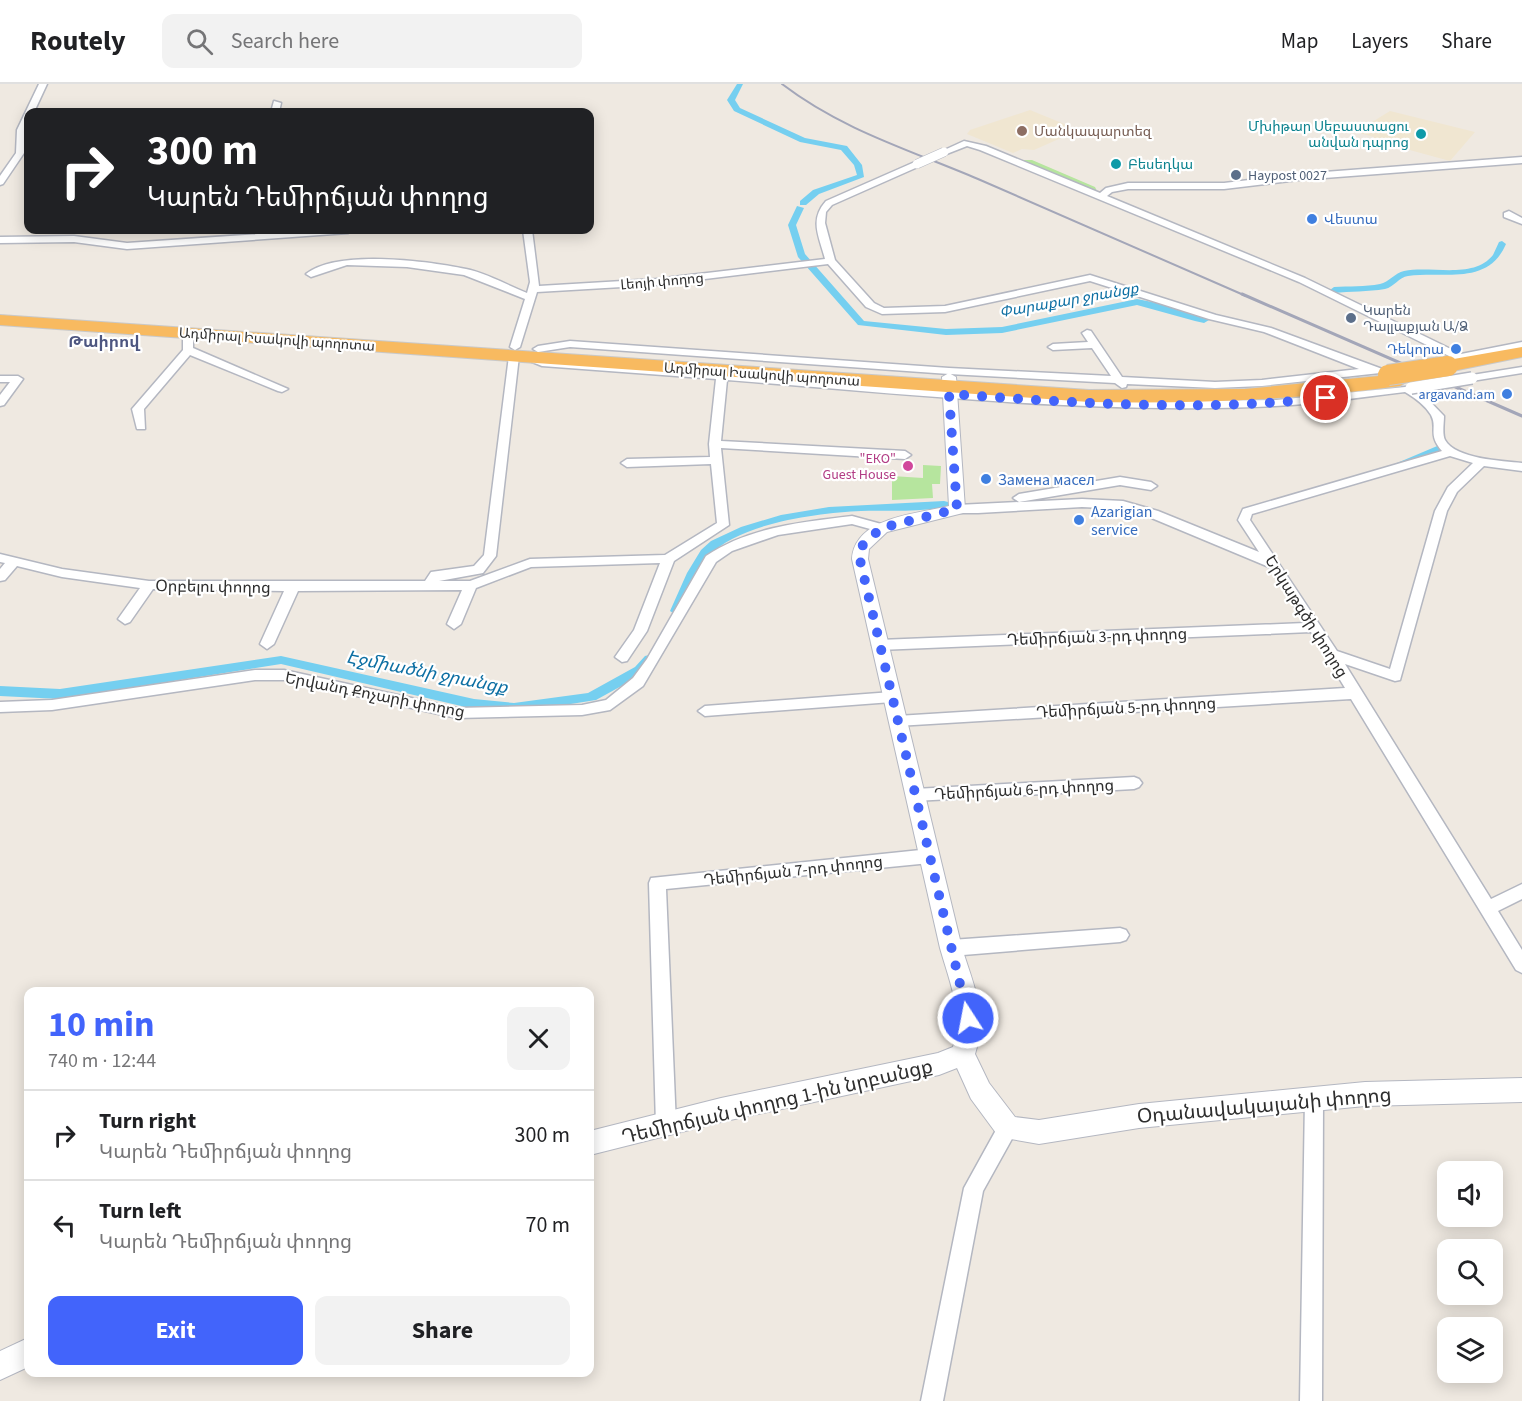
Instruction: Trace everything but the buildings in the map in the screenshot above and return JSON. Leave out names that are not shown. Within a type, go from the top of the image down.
[{"type":"highway","name":"Ադմիրալ Իսակովի պողոտա","points":[[0,311],[949,382],[1089,396],[1214,398],[1334,390],[1522,352]]},
{"type":"highway","name":"Ադմիրալ Իսակովի պողոտա","points":[[0,320],[188,341],[524,352]]},
{"type":"highway","name":"Ադմիրալ Իսակովի պողոտա","points":[[1455,367],[1522,361]]},
{"type":"highway","name":"Ադմիրալ Իսակովի պողոտա","points":[[949,382],[1121,384],[1209,391],[1393,379]]},
{"type":"street","points":[[32,108],[43,84]]},
{"type":"street","points":[[276,108],[277,103]]},
{"type":"street","points":[[0,182],[20,153],[24,143]]},
{"type":"street","points":[[1522,370],[1455,367],[1302,280],[1009,158],[967,143],[829,203],[821,212],[820,223],[830,261],[870,305],[882,311],[945,309],[1090,278],[1213,317],[1267,330],[1393,379],[1423,399],[1438,416],[1439,440],[1449,447],[1450,452],[1481,462],[1522,467]]},
{"type":"street","points":[[1009,158],[1026,156],[1109,189],[1128,186],[1224,186],[1298,177],[1522,160]]},
{"type":"street","points":[[1101,197],[1109,189]]},
{"type":"street","points":[[1522,214],[1507,215],[1522,221]]},
{"type":"street","points":[[74,239],[80,234]]},
{"type":"street","points":[[0,240],[74,239],[127,246],[246,234]]},
{"type":"street","points":[[528,234],[535,282],[524,352],[542,363],[722,377],[949,382],[957,509]]},
{"type":"street","name":"Լեոյի փողոց","points":[[532,294],[795,267],[830,261]]},
{"type":"street","points":[[311,274],[346,262],[407,264],[466,272],[532,294]]},
{"type":"street","points":[[1087,333],[1121,384]]},
{"type":"street","points":[[141,427],[138,409],[188,341],[282,389]]},
{"type":"street","points":[[1053,347],[1095,345]]},
{"type":"street","points":[[1455,367],[1522,345]]},
{"type":"street","name":"Օրբելու փողոց","points":[[428,586],[436,575],[478,570],[490,556],[524,352]]},
{"type":"street","points":[[622,657],[640,631],[668,558],[723,525],[715,444],[722,377]]},
{"type":"street","points":[[0,379],[18,379],[0,403]]},
{"type":"street","points":[[715,444],[905,455]]},
{"type":"street","name":"Երկաթգծի փողոց","points":[[1450,452],[1247,512],[1244,520],[1315,627],[1522,965]]},
{"type":"street","points":[[627,463],[716,460]]},
{"type":"street","points":[[1331,654],[1395,676],[1441,511],[1452,490],[1481,462]]},
{"type":"street","points":[[932,1401],[974,1188],[1008,1128],[980,1091],[963,1054],[970,1032],[967,1003],[951,948],[879,645],[860,560],[861,547],[881,528],[957,509],[1120,482],[1151,486]]},
{"type":"street","points":[[957,509],[978,510],[1064,504],[1122,505],[1140,509],[1250,552],[1275,566]]},
{"type":"street","name":"Երվանդ Քոչարի փողոց","points":[[0,707],[52,705],[255,675],[284,675],[457,713],[548,712],[610,705],[638,682],[652,662],[711,559],[727,548],[776,531],[805,526],[852,520],[881,528]]},
{"type":"street","name":"Օրբելու փողոց","points":[[0,558],[62,573],[149,585],[293,587],[471,585],[530,563],[668,558]]},
{"type":"street","points":[[0,577],[14,561]]},
{"type":"street","points":[[124,619],[149,585]]},
{"type":"street","points":[[454,624],[471,585]]},
{"type":"street","points":[[267,645],[293,587]]},
{"type":"street","name":"Դեմիրճյան 3-րդ փողոց","points":[[879,645],[1315,627]]},
{"type":"street","name":"Դեմիրճյան 5-րդ փողոց","points":[[897,721],[1356,693]]},
{"type":"street","points":[[705,711],[892,697]]},
{"type":"street","name":"Դեմիրճյան 6-րդ փողոց","points":[[915,795],[1134,783]]},
{"type":"street","name":"Դեմիրճյան 7-րդ փողոց","points":[[666,1125],[657,884],[930,856]]},
{"type":"street","points":[[1487,909],[1522,891]]},
{"type":"street","points":[[951,948],[1120,935]]},
{"type":"street","name":"Դեմիրճյան փողոց 1-ին նրբանցք","points":[[594,1142],[722,1110],[939,1065],[963,1054]]},
{"type":"street","name":"Օդանավակայանի փողոց","points":[[1008,1128],[1039,1132],[1139,1116],[1365,1094],[1522,1090]]},
{"type":"street","points":[[1311,1401],[1314,1099]]},
{"type":"street","points":[[0,1366],[24,1354]]},
{"type":"shaded area","name":"Մանկապարտեզ","points":[[1030,110],[1079,130],[1034,150],[1022,149],[1013,153],[967,134],[970,130]]},
{"type":"shaded area","points":[[1390,111],[1475,132],[1450,161],[1373,140],[1374,137],[1356,132]]},
{"type":"green space","points":[[1019,160],[1032,160],[1095,187],[1098,193]]},
{"type":"green space","points":[[923,465],[941,466],[940,484],[932,484],[933,498],[892,500],[892,476],[923,478]]},
{"type":"waterway","name":"Փարաքար ջրանցք","points":[[740,84],[731,100],[737,109],[803,140],[844,148],[858,165],[861,175]]},
{"type":"waterway","name":"Փարաքար ջրանցք","points":[[803,203],[816,192],[859,177]]},
{"type":"waterway","name":"Փարաքար ջրանցք","points":[[800,208],[792,225],[801,255],[861,323],[946,332],[1002,330],[1137,302],[1204,320]]},
{"type":"waterway","name":"Փարաքար ջրանցք","points":[[1334,290],[1385,286],[1400,275],[1407,273],[1462,271],[1476,268],[1497,256],[1502,244]]},
{"type":"waterway","name":"Էջմիածնի ջրանցք","points":[[1402,463],[1442,447]]},
{"type":"waterway","name":"Էջմիածնի ջրանցք","points":[[676,611],[692,573],[705,553],[715,544],[745,529],[781,519],[829,510],[944,504]]},
{"type":"waterway","name":"Էջմիածնի ջրանցք","points":[[0,691],[60,694],[281,660],[474,704],[514,708],[591,697],[640,670],[649,659]]},
{"type":"railway","points":[[782,84],[852,127],[978,179],[1246,296]]},
{"type":"railway","points":[[1242,294],[1522,416]]},
{"type":"place","name":"Մանկապարտեզ","points":[[1022,131]]},
{"type":"place","name":"Մխիթար Սեբաստացու անվան դպրոց","points":[[1421,134]]},
{"type":"place","name":"Բեսեդկա","points":[[1116,164]]},
{"type":"place","name":"Haypost 0027","points":[[1236,175]]},
{"type":"place","name":"Վեստա","points":[[1312,219]]},
{"type":"place","name":"Կարեն Դալլաքյան Ա/Ձ","points":[[1351,318]]},
{"type":"place","name":"Դեկորա","points":[[1456,349]]},
{"type":"place","name":"argavand.am","points":[[1507,394]]},
{"type":"place","name":"\"ЕКО\" Guest House","points":[[908,466]]},
{"type":"place","name":"Замена масел","points":[[986,479]]},
{"type":"place","name":"Azarigian service","points":[[1079,520]]},
{"type":"district","name":"Թաիրով","points":[[104,341]]},
{"type":"route","points":[[968,1018],[967,1003],[951,948],[860,560],[861,547],[881,528],[957,509],[949,394],[1133,405],[1276,403],[1326,398]]}]
